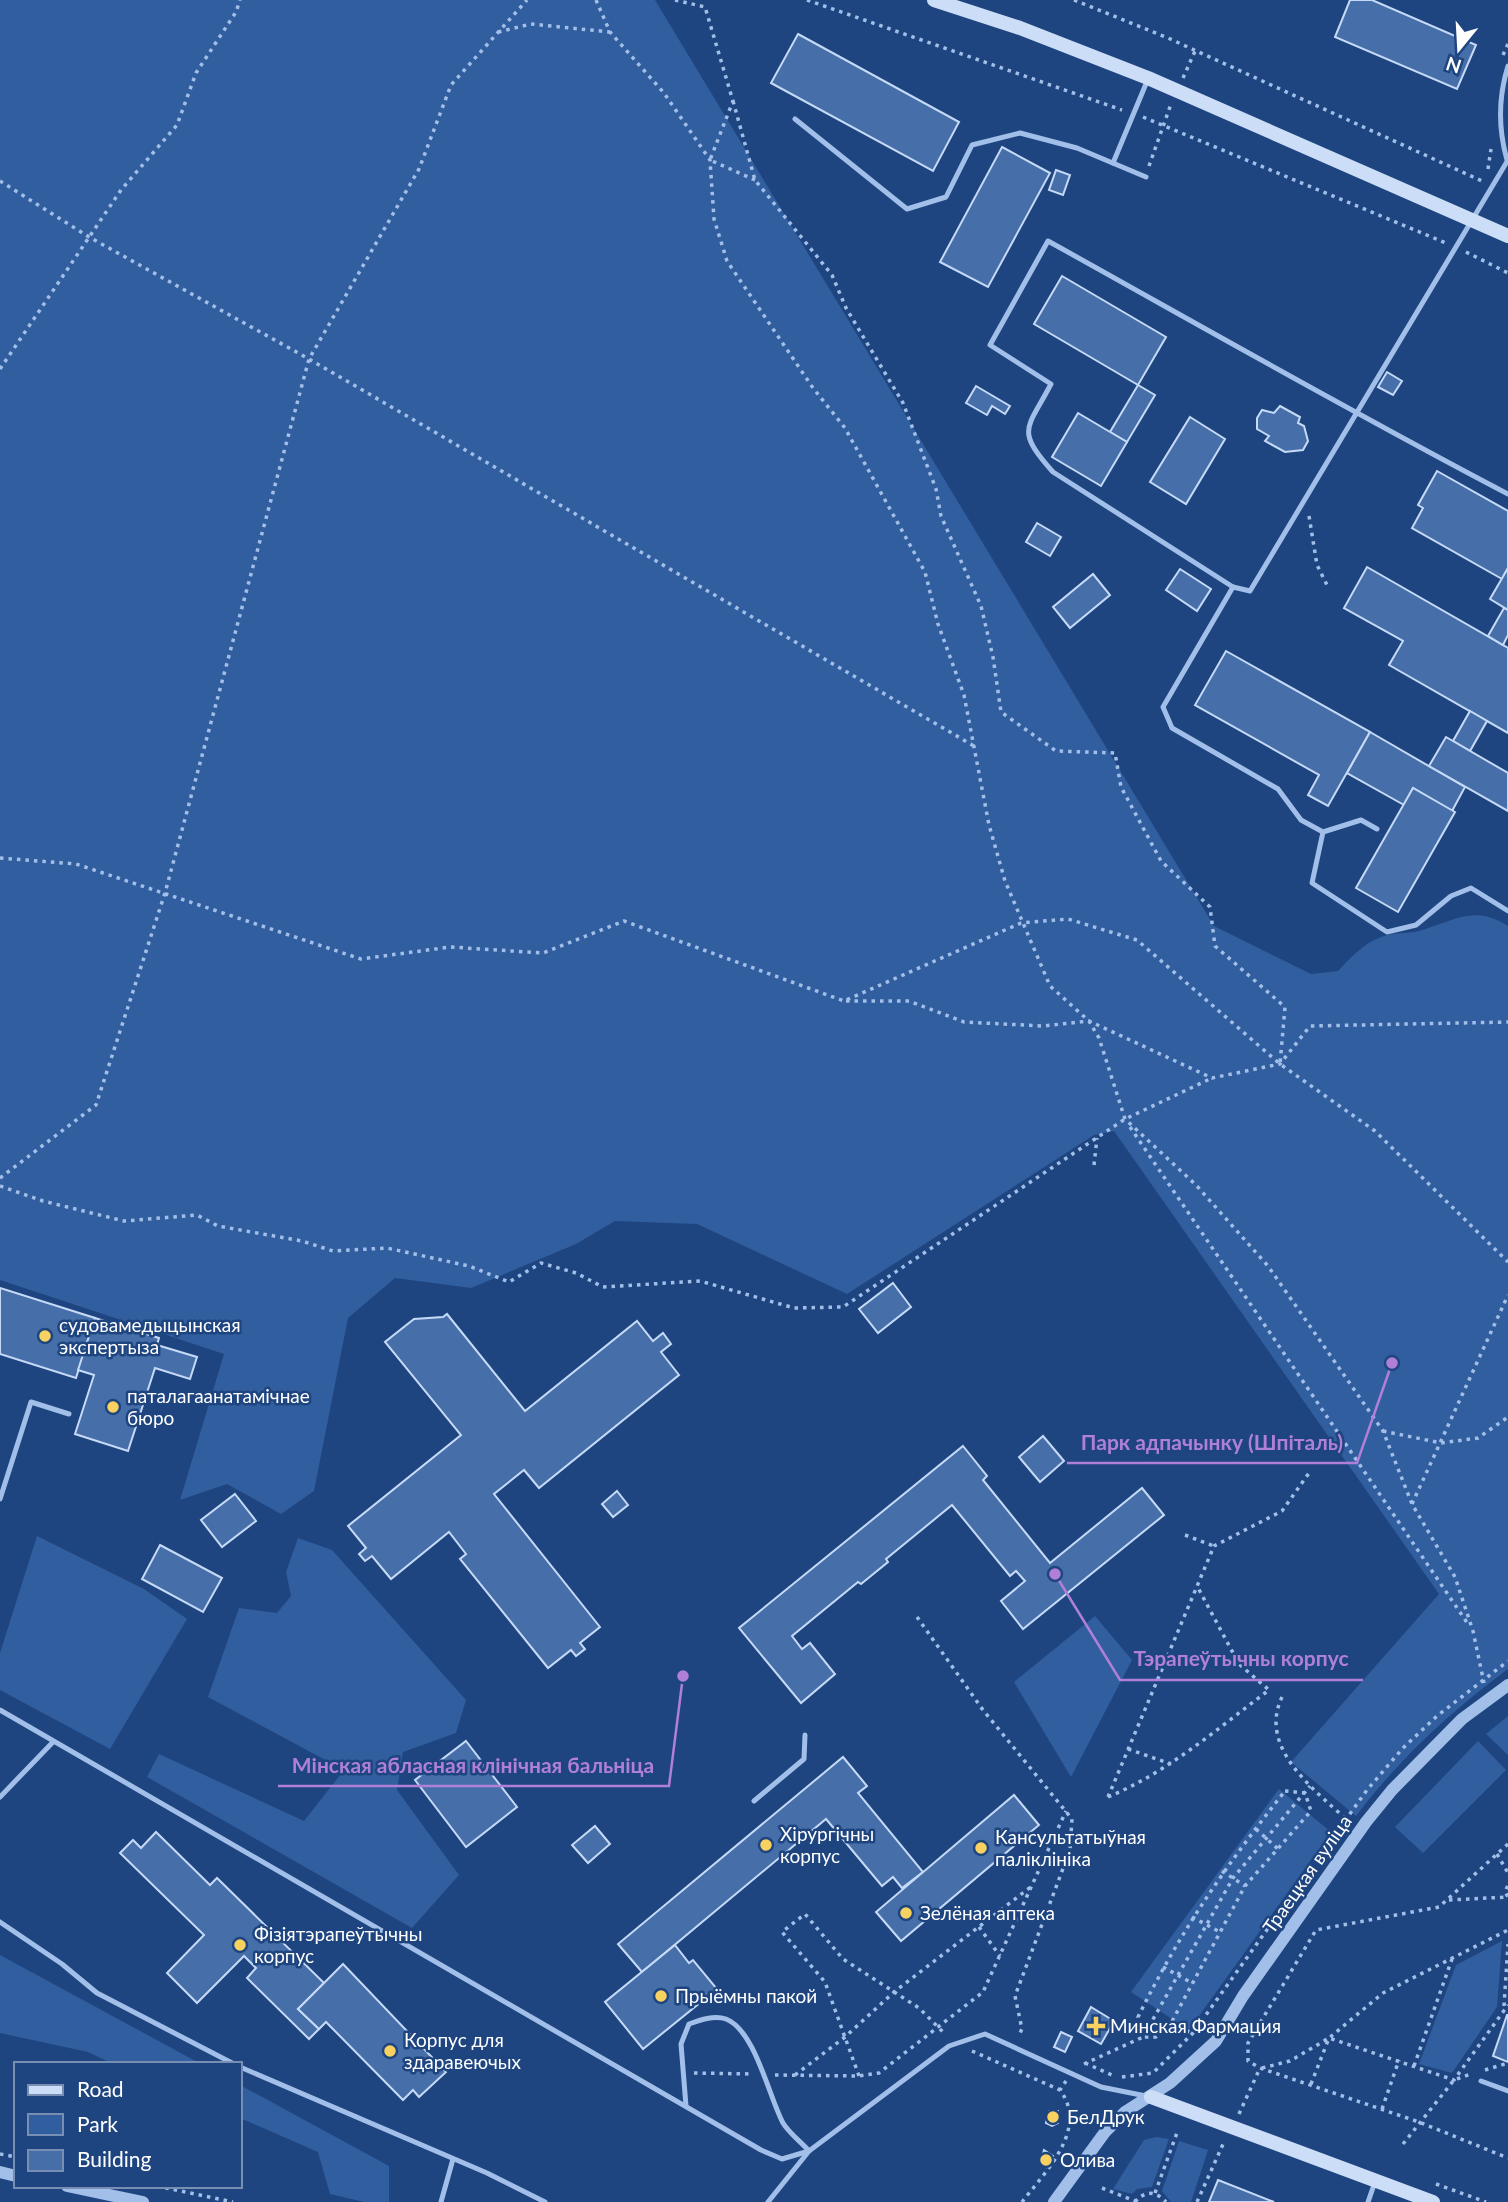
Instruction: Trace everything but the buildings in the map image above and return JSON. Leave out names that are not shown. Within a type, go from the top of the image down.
[{"type":"main road","points":[[934,0],[1020,28],[1148,78],[1473,218],[1508,236]]},
{"type":"main road","points":[[1151,2097],[1433,2202]]},
{"type":"street","name":"Траецкая вуліца","points":[[1054,2202],[1105,2132],[1125,2112],[1151,2097],[1216,2041],[1243,1996],[1366,1822],[1392,1790],[1462,1719],[1508,1685]]},
{"type":"street","points":[[76,2188],[143,2202]]},
{"type":"lane","points":[[1508,66],[1501,95],[1500,134],[1508,160],[1492,186],[1358,412],[1306,499],[1250,591],[1233,587],[1053,472],[1030,446],[1027,429],[1051,383],[990,345],[1048,241],[1358,412],[1508,494]]},
{"type":"lane","points":[[1113,163],[1148,78]]},
{"type":"lane","points":[[795,119],[908,209],[946,197],[972,145],[1020,133],[1077,148],[1146,177]]},
{"type":"lane","points":[[1233,587],[1163,707],[1164,717],[1172,729],[1278,789],[1301,820],[1323,832],[1361,820],[1377,829]]},
{"type":"lane","points":[[1323,832],[1312,883],[1387,932],[1416,925],[1451,896],[1471,888],[1508,911]]},
{"type":"lane","points":[[0,1499],[31,1402],[69,1414]]},
{"type":"lane","points":[[0,1710],[782,2159],[809,2151]]},
{"type":"lane","points":[[754,1801],[804,1759],[805,1735]]},
{"type":"lane","points":[[0,1797],[53,1742]]},
{"type":"lane","points":[[0,1922],[62,1964],[97,1993],[230,2062]]},
{"type":"lane","points":[[686,2106],[681,2073],[681,2044],[689,2024],[705,2018],[726,2019],[742,2033],[764,2074],[784,2124],[809,2151]]},
{"type":"lane","points":[[768,2202],[809,2151],[955,2044],[985,2034],[1101,2087],[1151,2097]]},
{"type":"lane","points":[[242,2068],[545,2202]]},
{"type":"lane","points":[[1481,2081],[1508,2091]]},
{"type":"lane","points":[[441,2202],[453,2159]]},
{"type":"lane","points":[[1368,2202],[1376,2181]]},
{"type":"path","points":[[0,369],[121,190],[177,125],[196,73],[236,12],[240,0]]},
{"type":"path","points":[[0,1178],[96,1105],[165,893],[309,359],[419,169],[452,85],[527,0]]},
{"type":"path","points":[[596,0],[610,32],[664,93],[710,160],[755,180]]},
{"type":"path","points":[[675,0],[705,7],[755,180],[832,275],[846,308],[903,403],[936,489],[941,516],[981,606],[993,657],[1001,712],[1056,751],[1115,753],[1121,787],[1161,861],[1210,907],[1215,946],[1285,1007],[1280,1064]]},
{"type":"path","points":[[807,0],[1163,124],[1456,247],[1508,273]]},
{"type":"path","points":[[1074,0],[1195,51],[1492,186]]},
{"type":"path","points":[[498,32],[531,24],[610,32]]},
{"type":"path","points":[[1146,177],[1163,124],[1195,51]]},
{"type":"path","points":[[733,101],[710,160],[714,219],[727,261],[813,388],[845,428],[925,572],[938,624],[964,695],[989,825],[1021,923],[1050,986],[1089,1021],[1212,1078]]},
{"type":"path","points":[[0,181],[89,237],[309,359],[974,746]]},
{"type":"path","points":[[1306,499],[1317,565],[1327,584]]},
{"type":"path","points":[[0,858],[76,864],[361,959],[450,947],[543,953],[624,921],[844,1002],[909,1001],[964,1022],[1043,1026],[1089,1021]]},
{"type":"path","points":[[844,1002],[1021,923],[1068,919],[1138,940],[1280,1064],[1375,1131],[1508,1262]]},
{"type":"path","points":[[1089,1021],[1099,1038],[1125,1119],[1429,1563],[1472,1631]]},
{"type":"path","points":[[0,1186],[43,1201],[124,1221],[197,1215],[218,1226],[302,1241],[332,1251],[387,1248],[469,1266],[509,1282],[541,1263],[576,1273],[603,1287],[700,1281],[794,1308],[843,1307],[1125,1119],[1212,1078],[1280,1064],[1310,1026],[1508,1022]]},
{"type":"path","points":[[1125,1119],[1196,1185],[1268,1266],[1383,1431],[1412,1504],[1455,1577],[1472,1631],[1487,1700]]},
{"type":"path","points":[[1094,1165],[1097,1138]]},
{"type":"path","points":[[1412,1504],[1508,1295]]},
{"type":"path","points":[[1383,1431],[1441,1443],[1478,1438],[1508,1417]]},
{"type":"path","points":[[1197,1586],[1239,1664],[1269,1690],[1171,1764],[1142,1783],[1108,1797],[1128,1749],[1197,1586],[1214,1546],[1282,1511],[1309,1473]]},
{"type":"path","points":[[1185,1535],[1214,1546]]},
{"type":"path","points":[[917,1618],[983,1710],[1072,1819],[1070,1850],[1015,1996],[1022,2029],[1013,2046]]},
{"type":"path","points":[[1085,2063],[1114,2077],[1131,2078],[1153,2073],[1194,2033],[1346,1819],[1403,1748],[1508,1661]]},
{"type":"path","points":[[1282,1697],[1274,1714],[1275,1732],[1283,1749],[1310,1786],[1346,1819]]},
{"type":"path","points":[[1128,1749],[1171,1764]]},
{"type":"path","points":[[1143,2037],[1205,1923],[1233,1878],[1310,1786]]},
{"type":"path","points":[[1143,2037],[1138,2017],[1192,1917],[1284,1791],[1305,1793]]},
{"type":"path","points":[[1060,2090],[1085,2063],[1143,2037],[1156,2037],[1170,2025],[1245,1886],[1311,1811],[1305,1793]]},
{"type":"path","points":[[681,2073],[859,2076],[879,2073],[984,1992],[1066,1811]]},
{"type":"path","points":[[1255,1829],[1278,1849]]},
{"type":"path","points":[[1508,1844],[1439,1907],[1316,1930],[1248,2043],[1248,2061],[1260,2068],[1419,2122],[1508,2158]]},
{"type":"path","points":[[1497,1854],[1508,1873]]},
{"type":"path","points":[[1223,1871],[1245,1886]]},
{"type":"path","points":[[795,2075],[845,2037],[894,1992],[1034,1884]]},
{"type":"path","points":[[1447,1900],[1508,1897],[1505,1892],[1508,1885]]},
{"type":"path","points":[[859,2076],[825,1983],[782,1931],[805,1913],[843,1959],[919,2008],[955,2044],[1060,2090],[1069,2103],[1070,2132],[1047,2170],[1022,2202]]},
{"type":"path","points":[[1192,1917],[1220,1931]]},
{"type":"path","points":[[979,1927],[1000,1956]]},
{"type":"path","points":[[1260,2068],[1290,2061],[1329,2038],[1383,1993],[1508,1930]]},
{"type":"path","points":[[1404,2144],[1454,2080],[1506,2006],[1508,1944]]},
{"type":"path","points":[[1413,2066],[1452,1959]]},
{"type":"path","points":[[1163,1968],[1192,1983]]},
{"type":"path","points":[[1170,2025],[1194,2033]]},
{"type":"path","points":[[1329,2038],[1454,2080],[1508,2063]]},
{"type":"path","points":[[1311,2084],[1329,2038]]},
{"type":"path","points":[[1382,2109],[1399,2060]]},
{"type":"path","points":[[1240,2111],[1260,2068]]},
{"type":"path","points":[[1155,2193],[1178,2130]]},
{"type":"path","points":[[1197,2202],[1220,2147]]},
{"type":"path","points":[[166,2188],[233,2202]]},
{"type":"path","points":[[1102,2188],[1135,2202],[1147,2193],[1155,2193],[1166,2202]]},
{"type":"green space","points":[[0,0],[655,0],[1214,926],[1311,974],[1338,971],[1363,947],[1386,935],[1419,931],[1474,915],[1496,919],[1508,926],[1508,1669],[1427,1737],[1390,1775],[1356,1816],[1291,1762],[1439,1594],[1114,1131],[1094,1135],[847,1294],[697,1224],[615,1221],[576,1244],[471,1288],[395,1278],[348,1318],[314,1491],[281,1514],[227,1484],[180,1500],[224,1354],[0,1280]]},
{"type":"green space","points":[[37,1536],[144,1589],[187,1619],[110,1749],[0,1690],[0,1653]]},
{"type":"green space","points":[[298,1538],[332,1550],[466,1700],[456,1733],[403,1752],[397,1790],[459,1875],[412,1928],[147,1777],[159,1754],[304,1821],[344,1770],[208,1697],[239,1608],[277,1613],[291,1596],[286,1572]]},
{"type":"green space","points":[[1095,1616],[1132,1660],[1071,1777],[1014,1682]]},
{"type":"green space","points":[[1508,1716],[1508,1755],[1486,1734]]},
{"type":"green space","points":[[1478,1741],[1506,1770],[1423,1853],[1395,1827]]},
{"type":"green space","points":[[1279,1789],[1331,1832],[1189,2030],[1131,1992]]},
{"type":"green space","points":[[1502,1941],[1497,2007],[1452,2073],[1419,2064],[1456,1965]]},
{"type":"green space","points":[[0,1955],[197,2062],[109,2062],[88,2052],[0,2033]]},
{"type":"green space","points":[[242,2086],[389,2166],[389,2202],[364,2202],[330,2194],[318,2152],[242,2119]]},
{"type":"green space","points":[[1156,2137],[1169,2139],[1152,2187],[1137,2189],[1132,2194],[1113,2189],[1144,2140]]},
{"type":"green space","points":[[1179,2141],[1208,2150],[1191,2202],[1171,2202],[1162,2191]]},
{"type":"place","name":"судовамедыцынская экспертыза","points":[[45,1336]]},
{"type":"place","name":"Парк адпачынку (Шпіталь)","points":[[1392,1363]]},
{"type":"place","name":"паталагаанатамічнае бюро","points":[[113,1407]]},
{"type":"place","name":"Тэрапеўтычны корпус","points":[[1055,1574]]},
{"type":"place","name":"Мінская абласная клінічная бальніца","points":[[683,1676]]},
{"type":"place","name":"Хірургічны корпус","points":[[766,1845]]},
{"type":"place","name":"Кансультатыўная паліклініка","points":[[981,1848]]},
{"type":"place","name":"Зелёная аптека","points":[[906,1913]]},
{"type":"place","name":"Фізіятэрапеўтычны корпус","points":[[240,1945]]},
{"type":"place","name":"Прыёмны пакой","points":[[661,1996]]},
{"type":"place","name":"Минская Фармация","points":[[1096,2026]]},
{"type":"place","name":"Корпус для здаравеючых","points":[[390,2051]]},
{"type":"place","name":"БелДрук","points":[[1053,2117]]},
{"type":"place","name":"Олива","points":[[1046,2160]]}]
